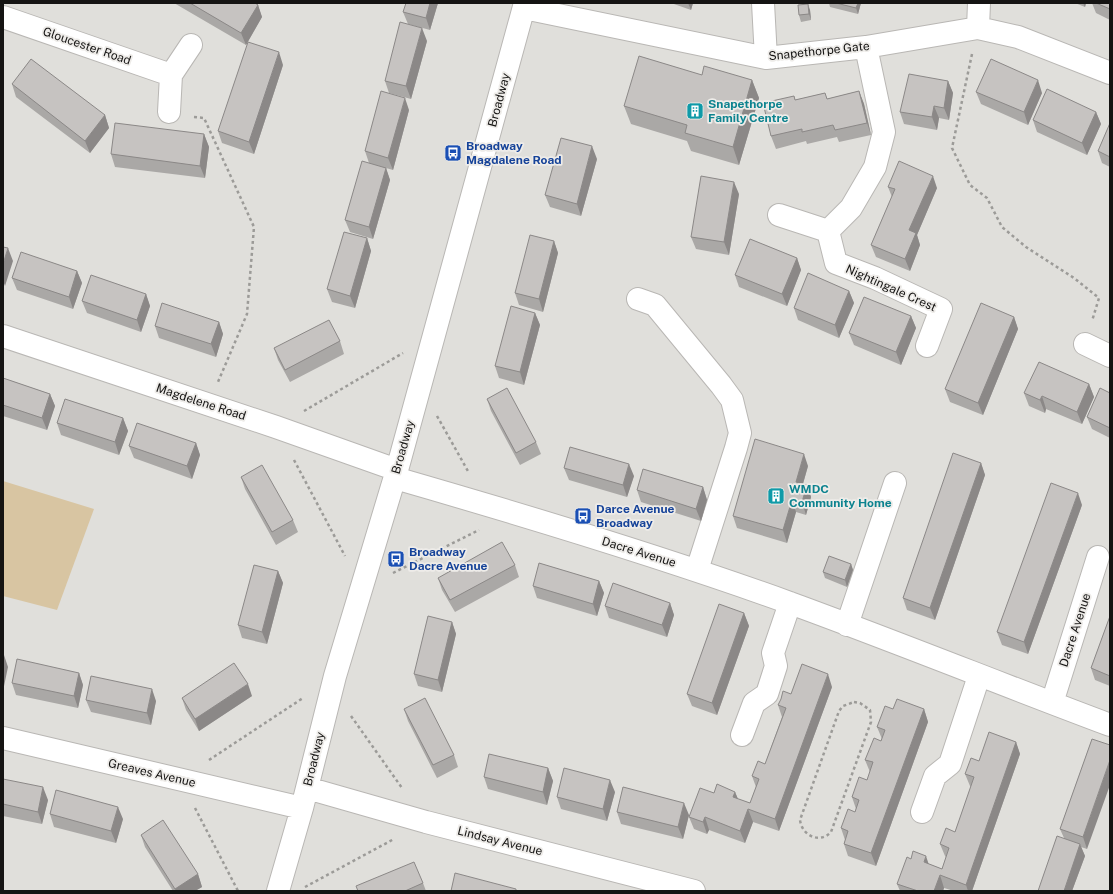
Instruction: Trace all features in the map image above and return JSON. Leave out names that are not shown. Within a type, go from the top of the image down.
[{"type":"street","points":[[763,3],[766,58]]},
{"type":"street","points":[[978,28],[979,3]]},
{"type":"street","name":"Snapethorpe Gate","points":[[525,6],[766,58],[866,47],[978,28],[1018,37],[1110,73]]},
{"type":"street","name":"Broadway","points":[[278,891],[304,798],[335,676],[421,387],[525,6]]},
{"type":"street","name":"Gloucester Road","points":[[3,17],[171,75]]},
{"type":"street","points":[[169,112],[171,75],[191,45]]},
{"type":"street","points":[[779,215],[828,231],[851,208],[875,167],[884,132],[866,47]]},
{"type":"street","name":"Nightingale Crest","points":[[828,231],[836,263],[875,278],[941,308],[927,346]]},
{"type":"street","points":[[638,299],[655,305],[732,400],[738,419],[740,432],[736,448],[697,570]]},
{"type":"street","name":"Magdelene Road","points":[[3,336],[208,404],[396,474]]},
{"type":"street","points":[[1085,344],[1110,356]]},
{"type":"street","name":"Dacre Avenue","points":[[396,474],[487,505],[697,570],[790,603],[1110,725]]},
{"type":"street","points":[[847,625],[895,483]]},
{"type":"street","name":"Dacre Avenue","points":[[1052,703],[1098,557]]},
{"type":"street","points":[[742,735],[754,703],[767,694],[776,666],[773,652],[790,603]]},
{"type":"street","points":[[922,812],[935,776],[950,764],[979,676]]},
{"type":"street","name":"Greaves Avenue","points":[[3,738],[304,798]]},
{"type":"street","name":"Lindsay Avenue","points":[[304,798],[426,822],[694,891]]},
{"type":"path","points":[[978,28],[952,148],[970,185],[987,198],[1002,227],[1026,247],[1074,278],[1099,298],[1085,344]]},
{"type":"path","points":[[169,112],[204,118],[254,227],[247,314],[208,404]]},
{"type":"path","points":[[421,387],[487,505]]},
{"type":"path","points":[[849,703],[860,703],[870,710],[871,722],[831,832],[828,836],[818,838],[807,835],[800,820],[839,711],[849,703]]},
{"type":"shaded area","points":[[3,481],[94,509],[57,610],[3,596]]},
{"type":"building","points":[[190,3],[255,3],[258,5],[241,33]]},
{"type":"building","points":[[406,3],[430,3],[426,18],[403,12]]},
{"type":"building","points":[[836,3],[858,3],[856,8]]},
{"type":"building","points":[[1096,3],[1110,3],[1110,9]]},
{"type":"building","points":[[808,4],[809,14],[799,15],[798,5]]},
{"type":"building","points":[[400,22],[422,28],[406,86],[385,81]]},
{"type":"building","points":[[248,42],[279,52],[249,142],[218,131]]},
{"type":"building","name":"Snapethorpe Family Centre","points":[[639,56],[702,75],[704,66],[752,80],[733,147],[685,133],[687,125],[624,106]]},
{"type":"building","points":[[31,59],[105,115],[85,141],[12,84]]},
{"type":"building","points":[[991,59],[1038,80],[1024,112],[976,92]]},
{"type":"building","points":[[909,74],[948,81],[944,108],[934,106],[932,117],[900,112]]},
{"type":"building","points":[[1047,89],[1096,112],[1082,143],[1033,120]]},
{"type":"building","points":[[381,91],[405,98],[388,158],[365,151]]},
{"type":"building","points":[[859,91],[867,123],[835,130],[833,125],[802,132],[802,129],[771,136],[763,103],[794,96],[795,100],[825,93],[827,99]]},
{"type":"building","points":[[115,123],[204,134],[200,166],[111,154]]},
{"type":"building","points":[[1110,123],[1110,157],[1098,151]]},
{"type":"building","points":[[561,138],[592,146],[577,204],[545,195]]},
{"type":"building","points":[[362,161],[386,168],[369,227],[345,220]]},
{"type":"building","points":[[899,161],[933,176],[909,230],[916,233],[905,259],[871,245],[895,189],[888,187]]},
{"type":"building","points":[[701,176],[734,182],[724,242],[691,237]]},
{"type":"building","points":[[344,232],[367,238],[350,296],[327,289]]},
{"type":"building","points":[[530,235],[554,241],[539,299],[515,293]]},
{"type":"building","points":[[750,239],[797,258],[782,294],[735,275]]},
{"type":"building","points":[[3,247],[8,248],[3,264]]},
{"type":"building","points":[[21,252],[77,271],[69,297],[12,278]]},
{"type":"building","points":[[808,273],[849,291],[835,325],[794,308]]},
{"type":"building","points":[[91,275],[146,294],[137,320],[82,301]]},
{"type":"building","points":[[864,297],[911,316],[896,352],[849,333]]},
{"type":"building","points":[[162,303],[219,322],[211,344],[155,326]]},
{"type":"building","points":[[981,303],[1014,317],[978,403],[945,389]]},
{"type":"building","points":[[511,306],[535,313],[520,372],[495,366]]},
{"type":"building","points":[[329,320],[340,341],[285,370],[274,348]]},
{"type":"building","points":[[1039,362],[1089,384],[1077,412],[1042,396],[1040,400],[1024,393]]},
{"type":"building","points":[[3,378],[50,394],[42,418],[3,405]]},
{"type":"building","points":[[507,388],[536,442],[516,453],[487,399]]},
{"type":"building","points":[[1100,388],[1110,393],[1110,428],[1087,417]]},
{"type":"building","points":[[65,399],[123,418],[115,442],[57,423]]},
{"type":"building","points":[[137,423],[196,443],[187,466],[129,446]]},
{"type":"building","name":"WMDC Community Home","points":[[755,439],[804,454],[796,482],[807,485],[802,502],[792,500],[783,530],[733,516]]},
{"type":"building","points":[[570,447],[629,464],[623,485],[564,468]]},
{"type":"building","points":[[953,453],[981,463],[930,608],[903,598]]},
{"type":"building","points":[[262,465],[293,520],[272,532],[241,477]]},
{"type":"building","points":[[643,469],[703,487],[696,509],[637,490]]},
{"type":"building","points":[[1051,483],[1078,493],[1024,642],[997,632]]},
{"type":"building","points":[[502,542],[515,565],[450,600],[438,578]]},
{"type":"building","points":[[829,556],[851,564],[845,580],[823,572]]},
{"type":"building","points":[[539,563],[599,581],[593,604],[533,586]]},
{"type":"building","points":[[254,565],[278,571],[262,632],[238,625]]},
{"type":"building","points":[[613,583],[670,603],[662,625],[605,606]]},
{"type":"building","points":[[719,604],[744,613],[712,703],[687,694]]},
{"type":"building","points":[[428,616],[452,622],[438,680],[414,674]]},
{"type":"building","points":[[1110,616],[1110,676],[1091,668]]},
{"type":"building","points":[[17,659],[79,673],[74,696],[12,683]]},
{"type":"building","points":[[234,663],[248,684],[195,719],[182,698]]},
{"type":"building","points":[[802,664],[828,674],[775,819],[748,809],[740,831],[705,817],[703,822],[689,817],[700,788],[714,793],[717,784],[735,792],[733,797],[750,803],[759,779],[752,776],[758,761],[765,764],[786,708],[778,705],[783,691],[791,694]]},
{"type":"building","points":[[91,676],[152,689],[147,713],[86,700]]},
{"type":"building","points":[[425,698],[454,755],[433,765],[404,709]]},
{"type":"building","points":[[897,699],[924,709],[871,853],[844,844],[848,831],[841,828],[848,809],[855,812],[859,800],[852,797],[859,777],[867,780],[873,762],[865,760],[874,738],[881,741],[885,730],[877,727],[885,706],[893,709]]},
{"type":"building","points":[[989,732],[1016,742],[966,885],[940,875],[934,891],[918,891],[897,884],[907,857],[911,859],[913,851],[926,856],[924,862],[942,869],[949,848],[940,844],[946,828],[955,832],[974,777],[965,774],[971,758],[979,761]]},
{"type":"building","points":[[1092,739],[1110,745],[1110,760],[1083,837],[1060,829]]},
{"type":"building","points":[[489,754],[548,768],[543,792],[484,777]]},
{"type":"building","points":[[564,768],[610,780],[603,809],[557,797]]},
{"type":"building","points":[[3,779],[43,787],[38,812],[3,804]]},
{"type":"building","points":[[623,787],[684,803],[678,827],[617,812]]},
{"type":"building","points":[[56,790],[118,807],[111,831],[50,814]]},
{"type":"building","points":[[163,820],[198,874],[175,889],[141,835]]},
{"type":"building","points":[[1057,836],[1080,844],[1064,891],[1038,891]]},
{"type":"building","points":[[414,862],[423,883],[405,891],[358,891],[356,886]]},
{"type":"building","points":[[455,873],[516,889],[516,891],[451,891]]},
{"type":"place","name":"Snapethorpe Family Centre","points":[[695,111]]},
{"type":"place","name":"Broadway Magdalene Road","points":[[453,153]]},
{"type":"place","name":"WMDC Community Home","points":[[776,496]]},
{"type":"place","name":"Darce Avenue Broadway","points":[[583,516]]},
{"type":"place","name":"Broadway Dacre Avenue","points":[[396,559]]}]
